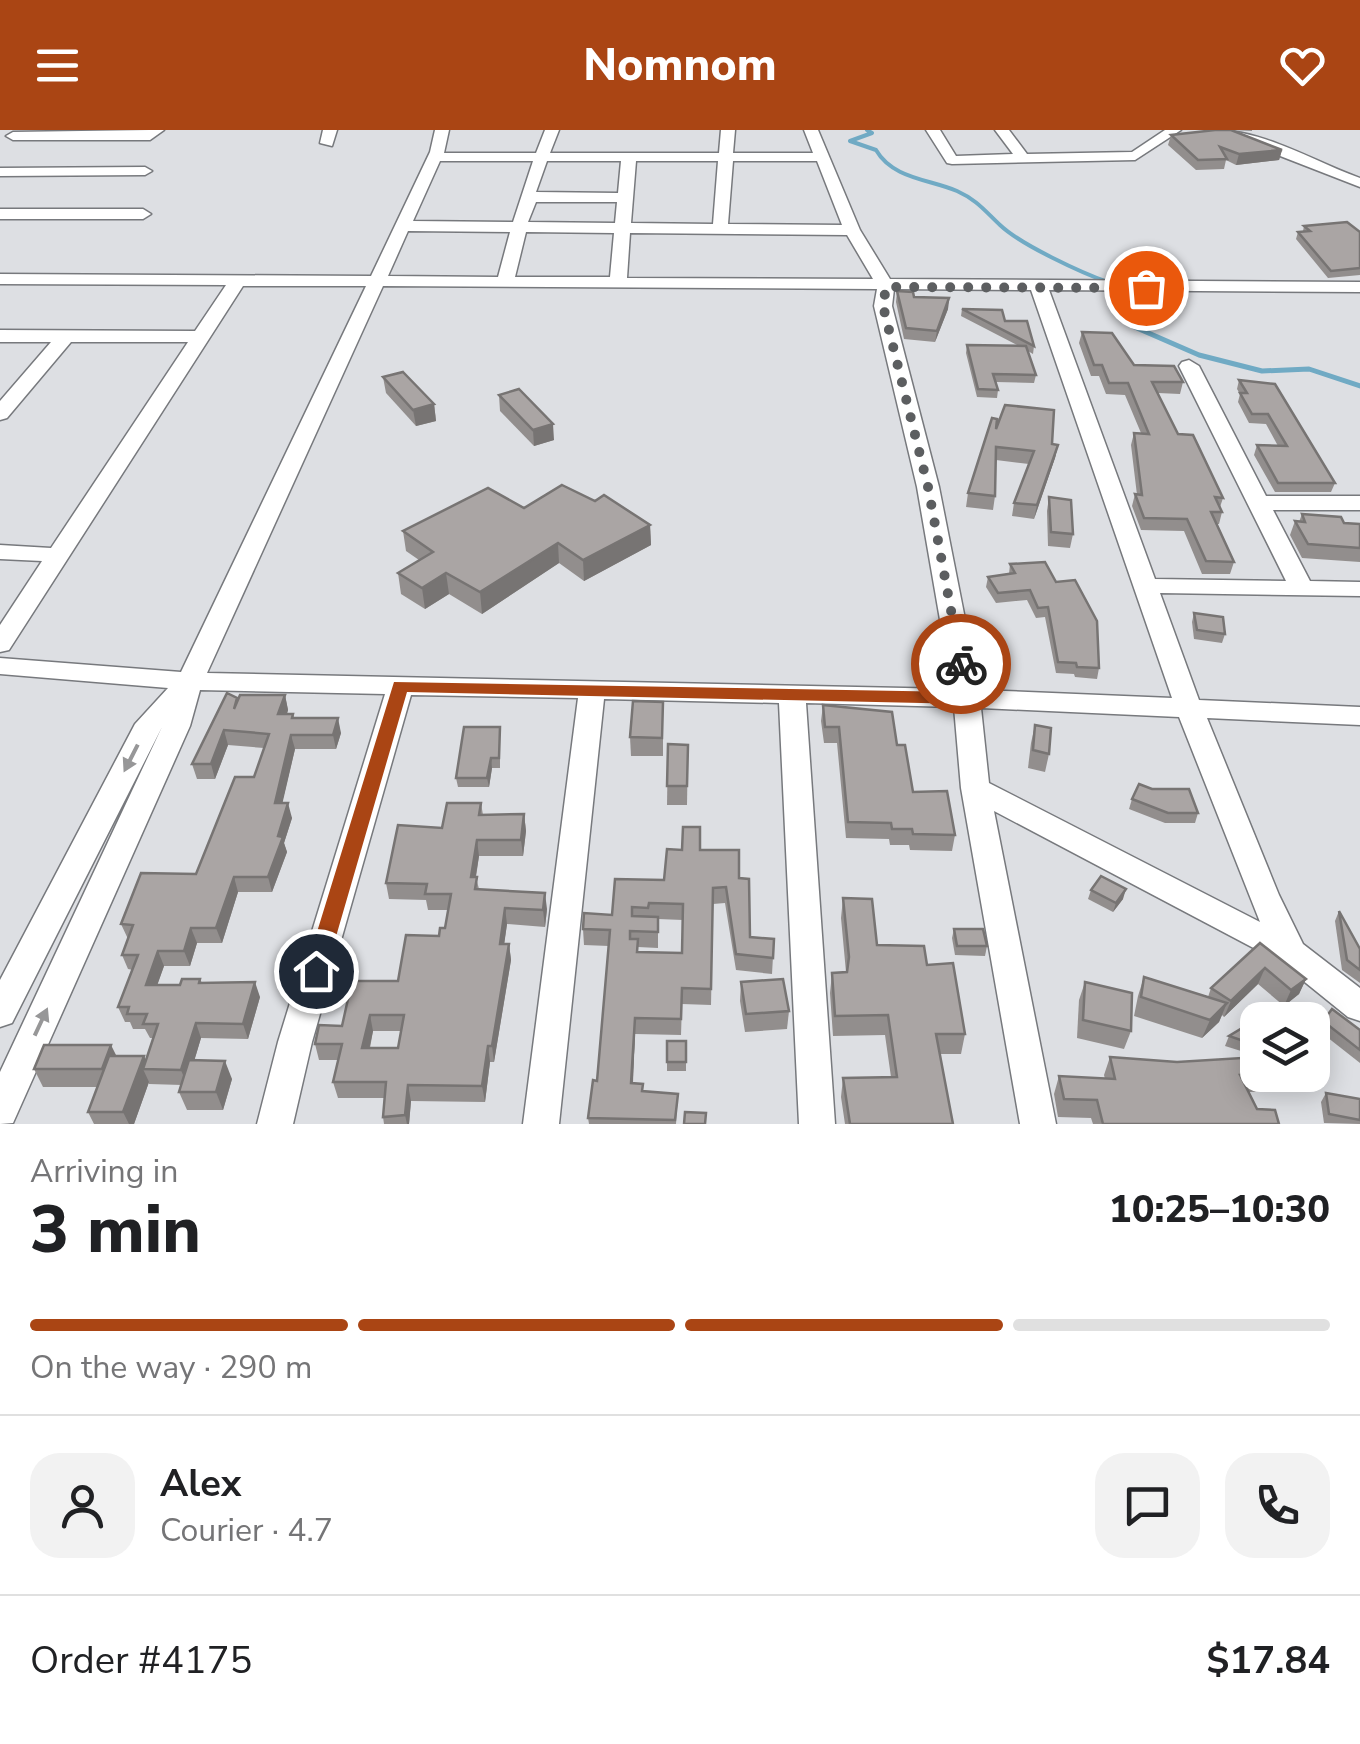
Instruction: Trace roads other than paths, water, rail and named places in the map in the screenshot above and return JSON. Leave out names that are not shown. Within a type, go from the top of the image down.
[{"type":"street","points":[[0,148],[16,133],[150,136],[157,130]]},
{"type":"street","points":[[0,1110],[176,726],[190,681],[379,282],[435,157],[442,130]]},
{"type":"street","points":[[506,284],[518,226],[530,197],[528,192],[552,130]]},
{"type":"street","points":[[720,231],[728,130]]},
{"type":"street","points":[[812,130],[852,230],[886,287],[883,306],[928,487],[967,698],[976,788],[1038,1124]]},
{"type":"street","points":[[933,130],[952,160],[1135,156],[1174,130]]},
{"type":"street","points":[[1002,130],[1022,157]]},
{"type":"street","points":[[1220,130],[1246,136],[1360,183]]},
{"type":"street","points":[[618,285],[629,156]]},
{"type":"street","points":[[435,157],[822,157]]},
{"type":"street","points":[[0,172],[145,171]]},
{"type":"street","points":[[530,197],[625,198]]},
{"type":"street","points":[[0,214],[144,214]]},
{"type":"street","points":[[404,226],[852,230]]},
{"type":"street","points":[[0,644],[238,280]]},
{"type":"street","points":[[2,281],[1360,288]]},
{"type":"street","points":[[1039,288],[1190,708],[1263,895],[1292,953]]},
{"type":"street","points":[[0,336],[201,336]]},
{"type":"street","points":[[0,414],[66,336]]},
{"type":"street","points":[[1189,366],[1302,588]]},
{"type":"street","points":[[1258,503],[1360,503]]},
{"type":"street","points":[[0,552],[58,555]]},
{"type":"street","points":[[1146,586],[1360,589]]},
{"type":"street","points":[[0,666],[190,681],[967,698],[1360,716]]},
{"type":"street","points":[[0,1013],[148,724],[190,681]]},
{"type":"street","points":[[275,1124],[295,1042],[400,686]]},
{"type":"street","points":[[541,1124],[592,691]]},
{"type":"street","points":[[792,694],[818,1124]]},
{"type":"street","points":[[976,788],[1292,953],[1360,1007]]},
{"type":"waterway","points":[[867,130],[872,133],[850,141],[876,150],[902,173],[964,194],[1022,241],[1110,283]]},
{"type":"waterway","points":[[1116,297],[1125,292]]},
{"type":"waterway","points":[[1116,297],[1120,295]]},
{"type":"waterway","points":[[1116,297],[1119,312],[1130,325],[1199,355],[1262,371],[1309,369],[1360,386]]}]
